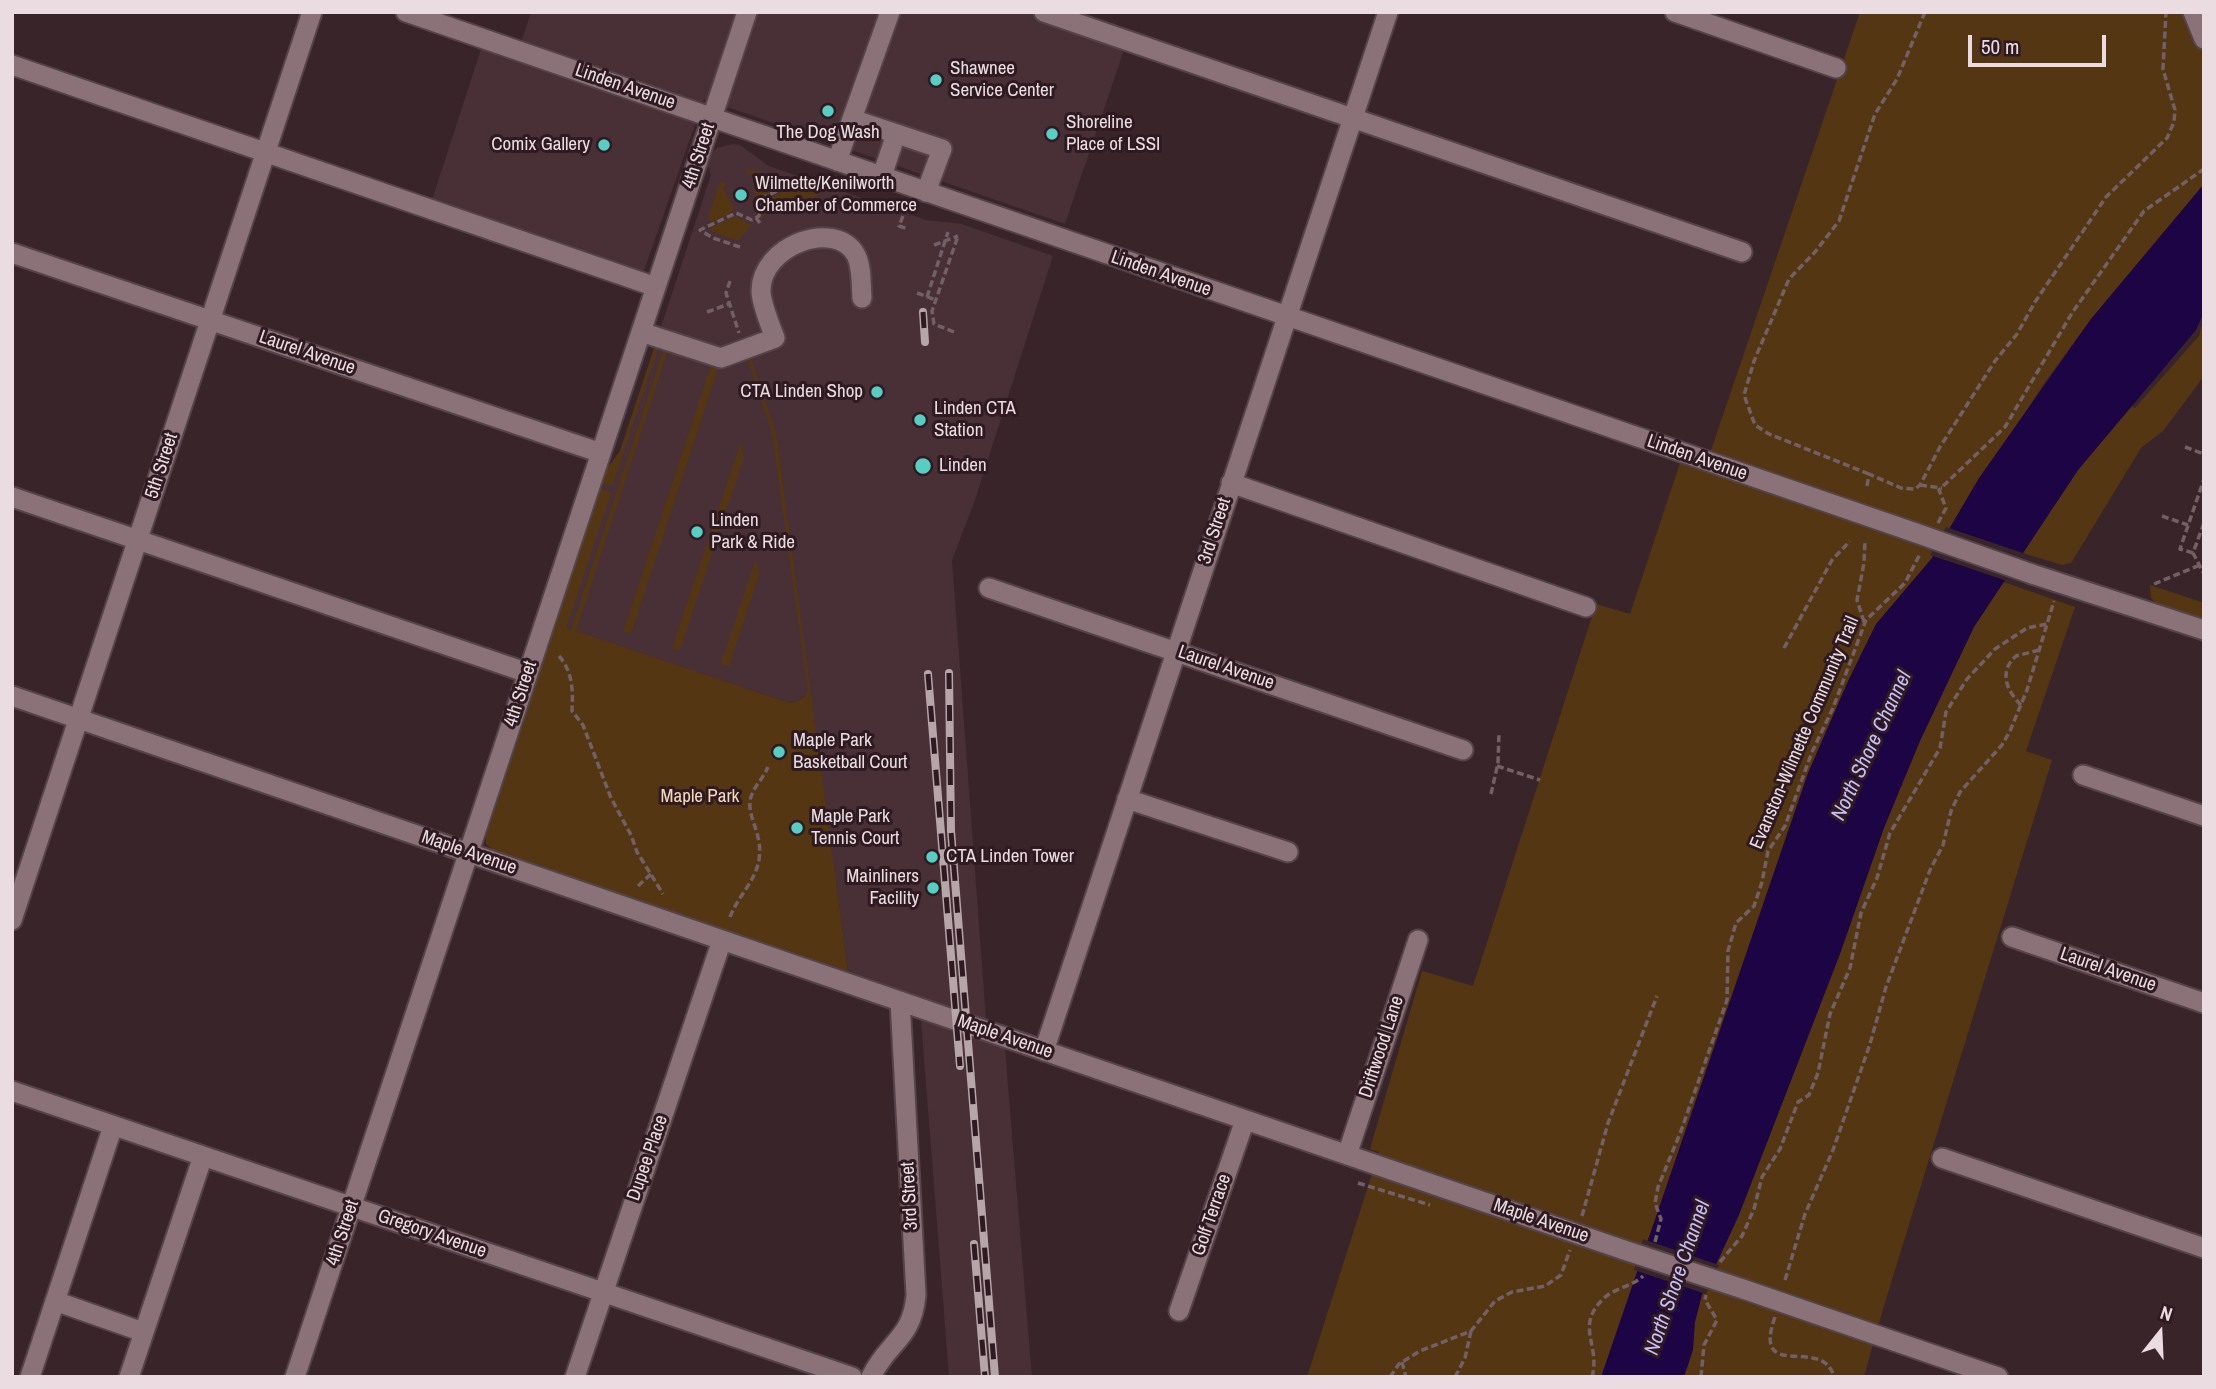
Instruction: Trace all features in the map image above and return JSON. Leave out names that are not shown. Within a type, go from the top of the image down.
[{"type":"street","name":"5th Street","points":[[12,920],[20,871],[79,719],[312,12]]},
{"type":"street","name":"Linden Avenue","points":[[407,12],[2032,574],[2204,630]]},
{"type":"street","name":"4th Street","points":[[295,1377],[747,12]]},
{"type":"street","points":[[837,160],[890,12]]},
{"type":"street","points":[[1044,12],[1742,252]]},
{"type":"street","name":"3rd Street","points":[[1044,1051],[1388,12]]},
{"type":"street","points":[[1675,12],[1836,68]]},
{"type":"street","points":[[2193,12],[2204,39]]},
{"type":"street","points":[[12,65],[656,287]]},
{"type":"street","points":[[852,119],[942,149],[926,192]]},
{"type":"street","points":[[882,176],[896,134]]},
{"type":"street","points":[[641,332],[721,358],[775,338],[761,293],[764,276],[775,256],[790,246],[811,240],[827,238],[849,246],[859,264],[862,298]]},
{"type":"street","name":"Laurel Avenue","points":[[12,253],[601,453]]},
{"type":"street","points":[[1231,482],[1586,607]]},
{"type":"street","points":[[12,497],[528,673]]},
{"type":"street","name":"Laurel Avenue","points":[[989,588],[1463,750]]},
{"type":"street","name":"Maple Avenue","points":[[12,696],[1998,1377]]},
{"type":"street","points":[[2083,775],[2204,816]]},
{"type":"street","points":[[1127,799],[1288,852]]},
{"type":"street","name":"Laurel Avenue","points":[[2012,937],[2204,1003]]},
{"type":"street","name":"Dupee Place","points":[[575,1377],[722,940]]},
{"type":"street","name":"Driftwood Lane","points":[[1347,1155],[1418,940]]},
{"type":"street","name":"3rd Street","points":[[871,1377],[878,1362],[905,1333],[914,1313],[916,1295],[900,1001]]},
{"type":"street","name":"Gregory Avenue","points":[[12,1091],[852,1377]]},
{"type":"street","name":"Golf Terrace","points":[[1179,1311],[1245,1120]]},
{"type":"street","points":[[30,1377],[113,1126]]},
{"type":"street","points":[[129,1377],[202,1156]]},
{"type":"street","points":[[1942,1158],[2204,1248]]},
{"type":"street","points":[[55,1301],[144,1332]]},
{"type":"path","points":[[1925,12],[1897,79],[1875,114],[1839,221],[1789,279],[1754,360],[1744,395],[1755,425],[1762,429],[1901,488],[1915,489],[1920,485],[1940,447],[1995,361],[2017,334],[2035,302],[2106,197],[2167,138],[2174,122],[2175,110],[2163,69],[2166,12]]},
{"type":"path","points":[[1920,485],[1942,488],[2005,427],[2072,313],[2144,211],[2204,169]]},
{"type":"path","points":[[740,247],[713,238],[700,230],[736,213],[752,220],[759,216],[762,198],[799,181]]},
{"type":"path","points":[[831,202],[857,201]]},
{"type":"path","points":[[903,216],[899,226],[908,229]]},
{"type":"path","points":[[756,218],[760,223]]},
{"type":"path","points":[[927,297],[948,232]]},
{"type":"path","points":[[934,245],[958,236],[932,311],[934,324],[954,332]]},
{"type":"path","points":[[730,281],[726,293],[742,341]]},
{"type":"path","points":[[917,293],[936,300]]},
{"type":"path","points":[[707,312],[729,303]]},
{"type":"path","points":[[2185,447],[2204,454]]},
{"type":"path","points":[[1867,486],[1868,474]]},
{"type":"path","points":[[2204,479],[2180,549],[2193,553],[2204,574]]},
{"type":"path","name":"Evanston-Wilmette Community Trail","points":[[1651,1254],[1660,1230],[1661,1219],[1655,1203],[1658,1187],[1681,1131],[1727,1000],[1728,951],[1736,923],[1754,906],[1768,851],[1785,826],[1864,624],[1905,583],[1925,536],[1946,508],[1939,490],[1942,488]]},
{"type":"path","points":[[2162,516],[2188,525]]},
{"type":"path","points":[[2193,553],[2204,523]]},
{"type":"path","points":[[1784,649],[1832,560],[1850,541]]},
{"type":"path","points":[[1864,624],[1857,600],[1865,541]]},
{"type":"path","points":[[2154,584],[2200,564]]},
{"type":"path","points":[[1785,1280],[1805,1214],[1833,1150],[1870,1044],[1886,987],[1930,870],[1943,845],[1951,811],[1960,792],[2002,746],[2021,705],[2054,601]]},
{"type":"path","points":[[1718,1265],[1742,1236],[1754,1209],[1762,1177],[1780,1149],[1798,1102],[1810,1095],[1818,1073],[1830,1014],[1850,968],[1861,913],[1877,878],[1890,833],[1940,747],[1945,712],[1967,679],[1995,649],[2027,628],[2048,624]]},
{"type":"path","points":[[2021,705],[2010,695],[2006,670],[2016,656],[2039,650]]},
{"type":"path","points":[[559,656],[570,673],[573,689],[572,711],[583,725],[611,797],[637,852],[663,894]]},
{"type":"path","points":[[1492,793],[1499,732]]},
{"type":"path","points":[[1497,766],[1540,780]]},
{"type":"path","points":[[730,917],[739,896],[751,884],[759,860],[761,842],[750,804],[755,788],[768,767]]},
{"type":"path","points":[[638,886],[651,874]]},
{"type":"path","points":[[1580,1221],[1608,1123],[1657,996]]},
{"type":"path","points":[[1455,1377],[1465,1358],[1471,1331],[1495,1301],[1512,1292],[1545,1286],[1561,1275],[1573,1241]]},
{"type":"path","points":[[1592,1377],[1595,1353],[1588,1338],[1591,1312],[1606,1296],[1642,1278],[1646,1266]]},
{"type":"path","points":[[1701,1377],[1704,1345],[1717,1320],[1705,1300],[1708,1288]]},
{"type":"path","points":[[1776,1315],[1769,1342],[1773,1351],[1781,1356],[1805,1355],[1818,1359],[1828,1364],[1834,1377]]},
{"type":"path","points":[[1390,1377],[1402,1362],[1420,1351],[1471,1331]]},
{"type":"path","points":[[1402,1362],[1406,1377]]},
{"type":"shaded area","points":[[531,12],[1044,12],[1127,41],[1065,224],[704,99],[640,282],[430,206],[484,40],[518,52]]},
{"type":"shaded area","points":[[740,145],[769,166],[926,220],[962,224],[1053,256],[974,503],[952,560],[986,1019],[848,971],[810,691],[799,701],[787,702],[555,625],[604,473],[620,451],[711,175],[707,163],[710,154],[717,148]]},
{"type":"shaded area","points":[[921,1020],[1005,1049],[1032,1377],[949,1377]]},
{"type":"green space","points":[[1860,12],[2204,12],[2204,184],[2091,319],[2045,382],[1932,557],[2075,607],[2026,751],[2052,760],[1864,1377],[1307,1377],[1379,1152],[1370,1149],[1422,971],[1473,986],[1596,604],[1630,614],[1680,463],[1704,471]]},
{"type":"green space","points":[[748,169],[786,181],[786,185],[758,199],[754,191],[759,188],[752,174],[746,174]]},
{"type":"green space","points":[[720,182],[727,184],[723,189],[734,208],[712,222],[708,219]]},
{"type":"green space","points":[[797,184],[819,191],[818,196],[789,202],[761,217],[764,201]]},
{"type":"green space","points":[[735,216],[752,225],[738,241],[711,231],[712,227]]},
{"type":"green space","points":[[2204,317],[2204,376],[2163,431],[2141,448],[2071,563],[2062,565],[2023,553],[2078,470],[2131,406],[2135,408],[2199,336]]},
{"type":"green space","points":[[654,349],[658,349],[612,486],[601,483],[604,473],[620,451]]},
{"type":"green space","name":"Maple Park","points":[[664,349],[668,350],[576,631],[787,702],[799,700],[808,691],[772,433],[747,357],[750,356],[776,433],[848,971],[495,851],[486,844],[486,836],[600,488],[611,492],[566,628],[571,630]]},
{"type":"green space","points":[[711,366],[716,367],[717,372],[631,633],[623,632]]},
{"type":"green space","points":[[741,442],[744,457],[680,650],[672,648]]},
{"type":"green space","points":[[755,561],[759,575],[729,666],[721,664]]},
{"type":"green space","points":[[2150,585],[2204,603],[2204,620],[2155,602],[2151,598]]},
{"type":"water","name":"North Shore Channel","points":[[2204,184],[2204,312],[2196,330],[2078,470],[1974,627],[1920,741],[1884,828],[1840,954],[1739,1215],[1702,1295],[1695,1322],[1693,1350],[1684,1377],[1601,1377],[1808,773],[1876,624],[1932,558],[1979,478],[2091,319]]},
{"type":"pier","points":[[1946,527],[2026,554],[2007,581],[1930,555]]},
{"type":"pier","points":[[1643,1239],[1719,1265],[1706,1294],[1634,1270]]},
{"type":"railway","points":[[923,312],[925,342]]},
{"type":"railway","points":[[949,673],[951,831],[995,1377]]},
{"type":"railway","points":[[928,674],[960,1066]]},
{"type":"railway","points":[[974,1244],[985,1377]]},
{"type":"place","name":"Shawnee Service Center","points":[[936,80]]},
{"type":"place","name":"The Dog Wash","points":[[828,111]]},
{"type":"place","name":"Shoreline Place of LSSI","points":[[1052,134]]},
{"type":"place","name":"Comix Gallery","points":[[604,145]]},
{"type":"place","name":"Wilmette/Kenilworth Chamber of Commerce","points":[[741,195]]},
{"type":"place","name":"CTA Linden Shop","points":[[877,392]]},
{"type":"place","name":"Linden CTA Station","points":[[920,420]]},
{"type":"place","name":"Linden","points":[[923,466]]},
{"type":"place","name":"Linden Park & Ride","points":[[697,532]]},
{"type":"place","name":"Maple Park Basketball Court","points":[[779,752]]},
{"type":"place","name":"Maple Park Tennis Court","points":[[797,828]]},
{"type":"place","name":"CTA Linden Tower","points":[[932,857]]},
{"type":"place","name":"Mainliners Facility","points":[[933,888]]}]
